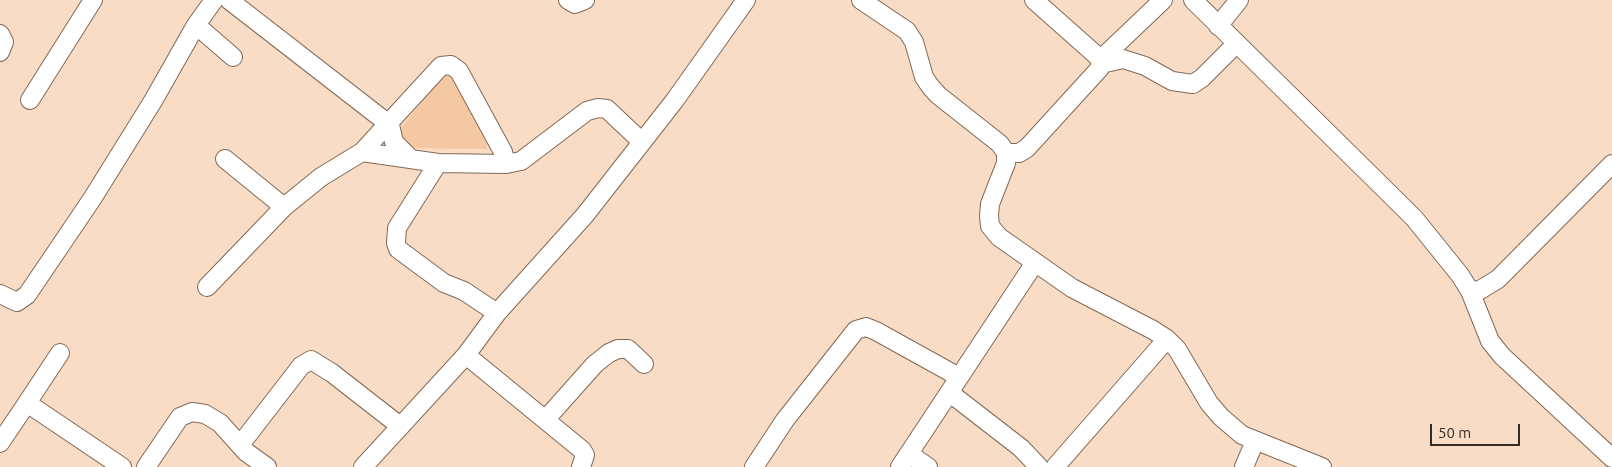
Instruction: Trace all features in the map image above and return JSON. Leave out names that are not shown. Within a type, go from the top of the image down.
[{"type":"street","points":[[30,100],[93,0]]},
{"type":"street","points":[[0,294],[17,302],[27,295],[92,199],[153,101],[196,25],[214,0]]},
{"type":"street","points":[[229,0],[390,124],[394,142],[410,158]]},
{"type":"street","points":[[568,0],[575,4],[586,0]]},
{"type":"street","points":[[363,467],[466,355],[497,313],[584,215],[675,100],[746,0]]},
{"type":"street","points":[[862,0],[907,31],[914,42],[924,76],[930,86],[938,95],[1000,144],[1006,154],[1006,163],[990,204],[990,226],[999,237],[1034,264],[1072,288],[1153,330],[1166,339],[1177,349],[1209,403],[1221,417],[1242,435],[1322,467]]},
{"type":"street","points":[[1034,0],[1100,62]]},
{"type":"street","points":[[1006,154],[1019,153],[1027,148],[1097,72],[1100,62],[1163,0]]},
{"type":"street","points":[[1193,0],[1414,218],[1445,254],[1470,291],[1487,334],[1502,356],[1612,458]]},
{"type":"street","points":[[1218,26],[1239,0]]},
{"type":"street","points":[[196,25],[233,57]]},
{"type":"street","points":[[0,34],[4,42],[0,52]]},
{"type":"street","points":[[1100,62],[1122,58],[1145,66],[1172,81],[1193,84],[1202,78],[1236,44]]},
{"type":"street","points":[[207,287],[284,207],[321,177],[362,152],[390,124],[437,69],[451,66],[462,75],[503,152],[506,164]]},
{"type":"street","points":[[362,152],[438,162],[506,164],[521,160],[587,111],[598,108],[607,109],[642,142]]},
{"type":"street","points":[[225,160],[284,207]]},
{"type":"street","points":[[438,162],[397,228],[396,243],[398,249],[444,283],[464,291],[497,313]]},
{"type":"street","points":[[1470,291],[1480,290],[1498,279],[1612,164]]},
{"type":"street","points":[[928,467],[905,460],[1034,264]]},
{"type":"street","points":[[754,467],[786,420],[856,330],[866,327],[876,331],[959,377]]},
{"type":"street","points":[[1055,467],[1166,339]]},
{"type":"street","points":[[546,419],[595,364],[609,353],[618,349],[628,349],[644,364]]},
{"type":"street","points":[[0,443],[60,353]]},
{"type":"street","points":[[466,355],[582,450],[585,455],[585,461],[581,467]]},
{"type":"street","points":[[240,445],[301,366],[311,360],[332,373],[400,426]]},
{"type":"street","points":[[950,393],[1021,448],[1039,467]]},
{"type":"street","points":[[27,403],[122,467]]},
{"type":"street","points":[[146,467],[180,418],[192,412],[205,414],[220,423],[246,452],[267,467]]},
{"type":"street","points":[[1244,467],[1254,441]]},
{"type":"shaded area","points":[[450,73],[487,141],[487,149],[409,148],[399,134],[400,129],[442,76]]}]
